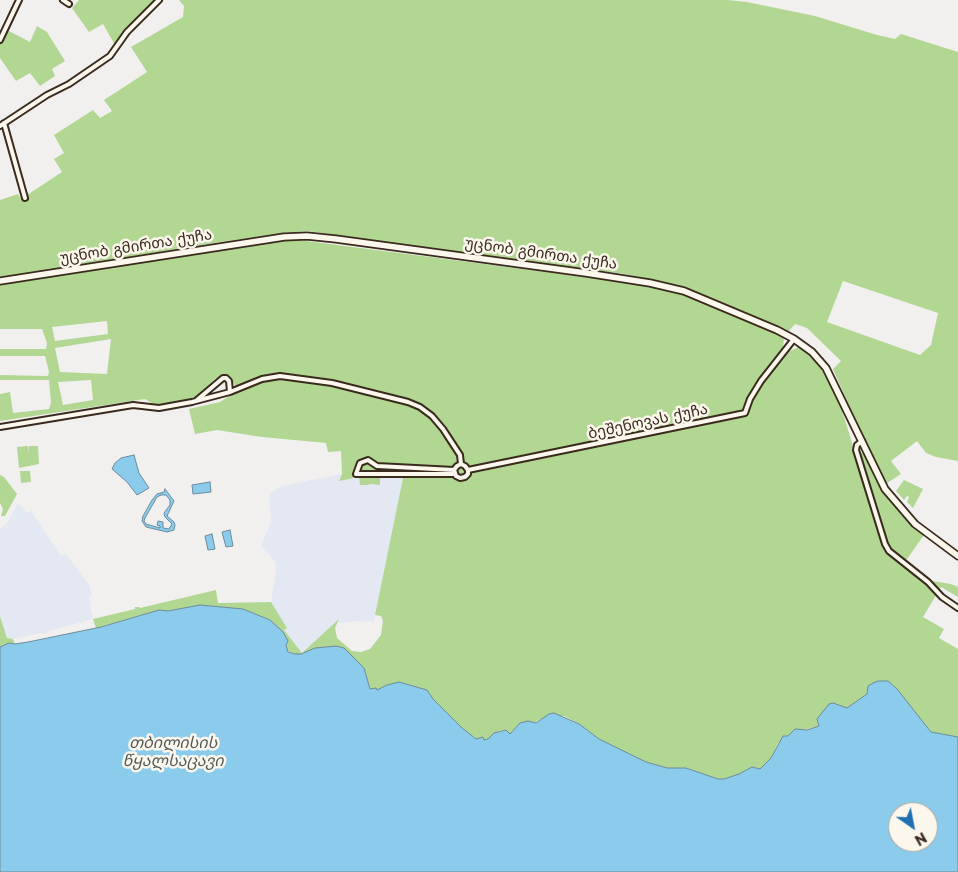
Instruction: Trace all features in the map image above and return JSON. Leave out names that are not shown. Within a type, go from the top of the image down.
[{"type":"main road","name":"უცნობ გმირთა ქუჩა","points":[[0,281],[284,237],[308,236],[496,260],[650,283],[684,291],[778,330],[812,352],[826,368],[885,489],[915,524],[958,556]]},
{"type":"street","points":[[0,40],[19,0]]},
{"type":"street","points":[[63,0],[69,4]]},
{"type":"street","points":[[25,198],[2,124],[110,56],[126,32],[159,0]]},
{"type":"street","name":"ბეშენოვას ქუჩა","points":[[468,470],[745,413],[750,399],[761,381],[794,339]]},
{"type":"street","points":[[0,428],[133,405],[159,408],[195,402],[230,392],[262,379],[280,376],[332,383],[408,402],[426,410],[460,455],[461,464]]},
{"type":"street","points":[[195,402],[222,378],[226,378],[229,381],[230,392]]},
{"type":"street","points":[[862,441],[857,445],[856,450],[889,551],[928,582],[942,597],[958,608]]},
{"type":"street","points":[[368,460],[377,466],[454,472],[356,474],[360,463],[368,460]]},
{"type":"street","points":[[454,472],[458,478],[465,478],[468,470],[466,466],[461,464]]},
{"type":"street","points":[[454,472],[457,466],[461,464]]},
{"type":"shaded area","points":[[342,474],[339,480],[359,477],[361,485],[370,484],[380,477],[403,478],[374,622],[340,623],[338,620],[302,653],[284,630],[287,627],[271,604],[276,571],[275,562],[261,546],[271,522],[269,494],[281,486]]},
{"type":"shaded area","points":[[18,503],[27,513],[31,511],[61,556],[66,554],[89,585],[92,596],[89,597],[93,619],[43,634],[13,639],[7,638],[0,616],[0,529],[7,523]]},
{"type":"green space","points":[[79,0],[155,1],[115,45],[103,24],[89,32],[72,8]]},
{"type":"green space","points":[[179,0],[727,0],[747,2],[815,16],[895,39],[901,34],[958,52],[958,461],[926,453],[917,441],[891,461],[901,474],[884,485],[833,369],[841,361],[807,328],[795,324],[788,332],[685,287],[624,274],[450,252],[308,231],[214,243],[0,278],[0,200],[18,194],[21,199],[62,172],[54,159],[64,153],[54,135],[93,110],[100,118],[112,111],[104,100],[147,72],[131,47],[183,17],[184,6]],"holes":[[[843,281],[938,313],[931,345],[920,355],[827,322]]]},
{"type":"green space","points":[[37,26],[47,32],[65,61],[52,69],[55,76],[40,86],[30,73],[16,81],[0,58],[0,45],[9,31],[30,42]]},
{"type":"green space","points":[[291,239],[631,283],[683,294],[784,337],[783,348],[787,352],[801,346],[820,365],[840,404],[882,540],[859,456],[860,453],[864,453],[886,496],[911,525],[924,535],[905,562],[933,581],[958,587],[958,597],[941,587],[923,617],[944,629],[939,638],[958,649],[958,737],[931,732],[868,686],[867,694],[847,708],[823,714],[818,719],[819,726],[792,733],[778,743],[771,758],[760,769],[752,767],[739,774],[718,779],[686,768],[667,768],[646,762],[599,739],[579,724],[564,716],[539,720],[534,723],[520,723],[510,734],[505,730],[499,731],[488,739],[476,739],[433,699],[427,690],[399,682],[387,685],[377,691],[370,689],[364,668],[343,648],[336,646],[315,648],[301,654],[295,654],[288,651],[270,620],[243,609],[200,605],[168,611],[159,610],[96,628],[93,619],[135,609],[135,607],[140,608],[216,590],[218,603],[271,602],[287,628],[284,630],[302,653],[339,619],[335,628],[337,638],[352,651],[361,652],[370,649],[381,635],[383,621],[381,616],[375,615],[403,478],[380,477],[380,485],[360,485],[359,477],[339,481],[342,474],[341,451],[328,452],[326,443],[262,437],[217,430],[195,434],[189,409],[220,402],[234,393],[235,386],[230,377],[224,375],[216,378],[196,397],[190,399],[155,405],[145,399],[0,421],[0,394],[10,392],[13,413],[49,409],[51,402],[49,380],[0,380],[0,375],[48,376],[49,372],[45,356],[0,356],[0,349],[46,349],[47,343],[42,329],[0,329],[0,285]],"holes":[[[107,321],[108,334],[55,341],[52,327]],[[111,339],[107,374],[60,372],[55,348]],[[91,380],[93,400],[63,405],[58,382]]]},
{"type":"green space","points":[[28,446],[29,453],[29,446],[38,446],[39,464],[19,468],[17,447]]},
{"type":"green space","points":[[20,471],[30,471],[31,482],[21,483]]},
{"type":"green space","points":[[0,475],[4,477],[17,494],[5,516],[1,516],[3,509],[0,503]]},
{"type":"green space","points":[[904,480],[923,489],[913,508],[907,502],[909,497],[907,496],[904,500],[896,491]]},
{"type":"green space","points":[[0,616],[7,638],[13,639],[15,644],[9,643],[0,647]]},
{"type":"water","points":[[134,455],[139,473],[149,488],[137,495],[127,482],[112,469],[121,458]]},
{"type":"water","points":[[210,482],[211,492],[193,494],[192,485]]},
{"type":"water","points":[[165,489],[174,501],[167,516],[174,522],[174,530],[167,532],[146,527],[142,521],[152,500],[157,494],[164,492]],"holes":[[[166,495],[170,500],[170,505],[164,513],[165,517],[172,524],[169,529],[163,528],[163,522],[158,521],[157,525],[160,528],[146,524],[145,518],[157,497]]]},
{"type":"water","points":[[230,530],[233,546],[226,547],[222,532]]},
{"type":"water","points":[[212,534],[215,549],[208,550],[205,536]]},
{"type":"water","name":"თბილისის წყალსაცავი","points":[[200,605],[243,609],[270,620],[283,632],[288,641],[286,645],[288,652],[301,654],[315,648],[336,646],[344,648],[364,668],[370,689],[376,688],[377,690],[399,682],[427,690],[433,699],[461,727],[476,739],[483,737],[484,740],[488,739],[494,733],[506,730],[510,734],[520,723],[528,721],[536,723],[549,714],[554,713],[579,724],[599,739],[646,762],[667,768],[686,768],[718,779],[739,774],[752,767],[760,769],[771,758],[783,736],[788,736],[795,729],[807,730],[819,726],[817,719],[829,704],[833,703],[847,708],[867,694],[868,686],[878,681],[888,681],[897,689],[931,732],[958,737],[958,872],[0,872],[0,647],[9,643],[28,642],[101,627],[159,610],[168,611]]}]
